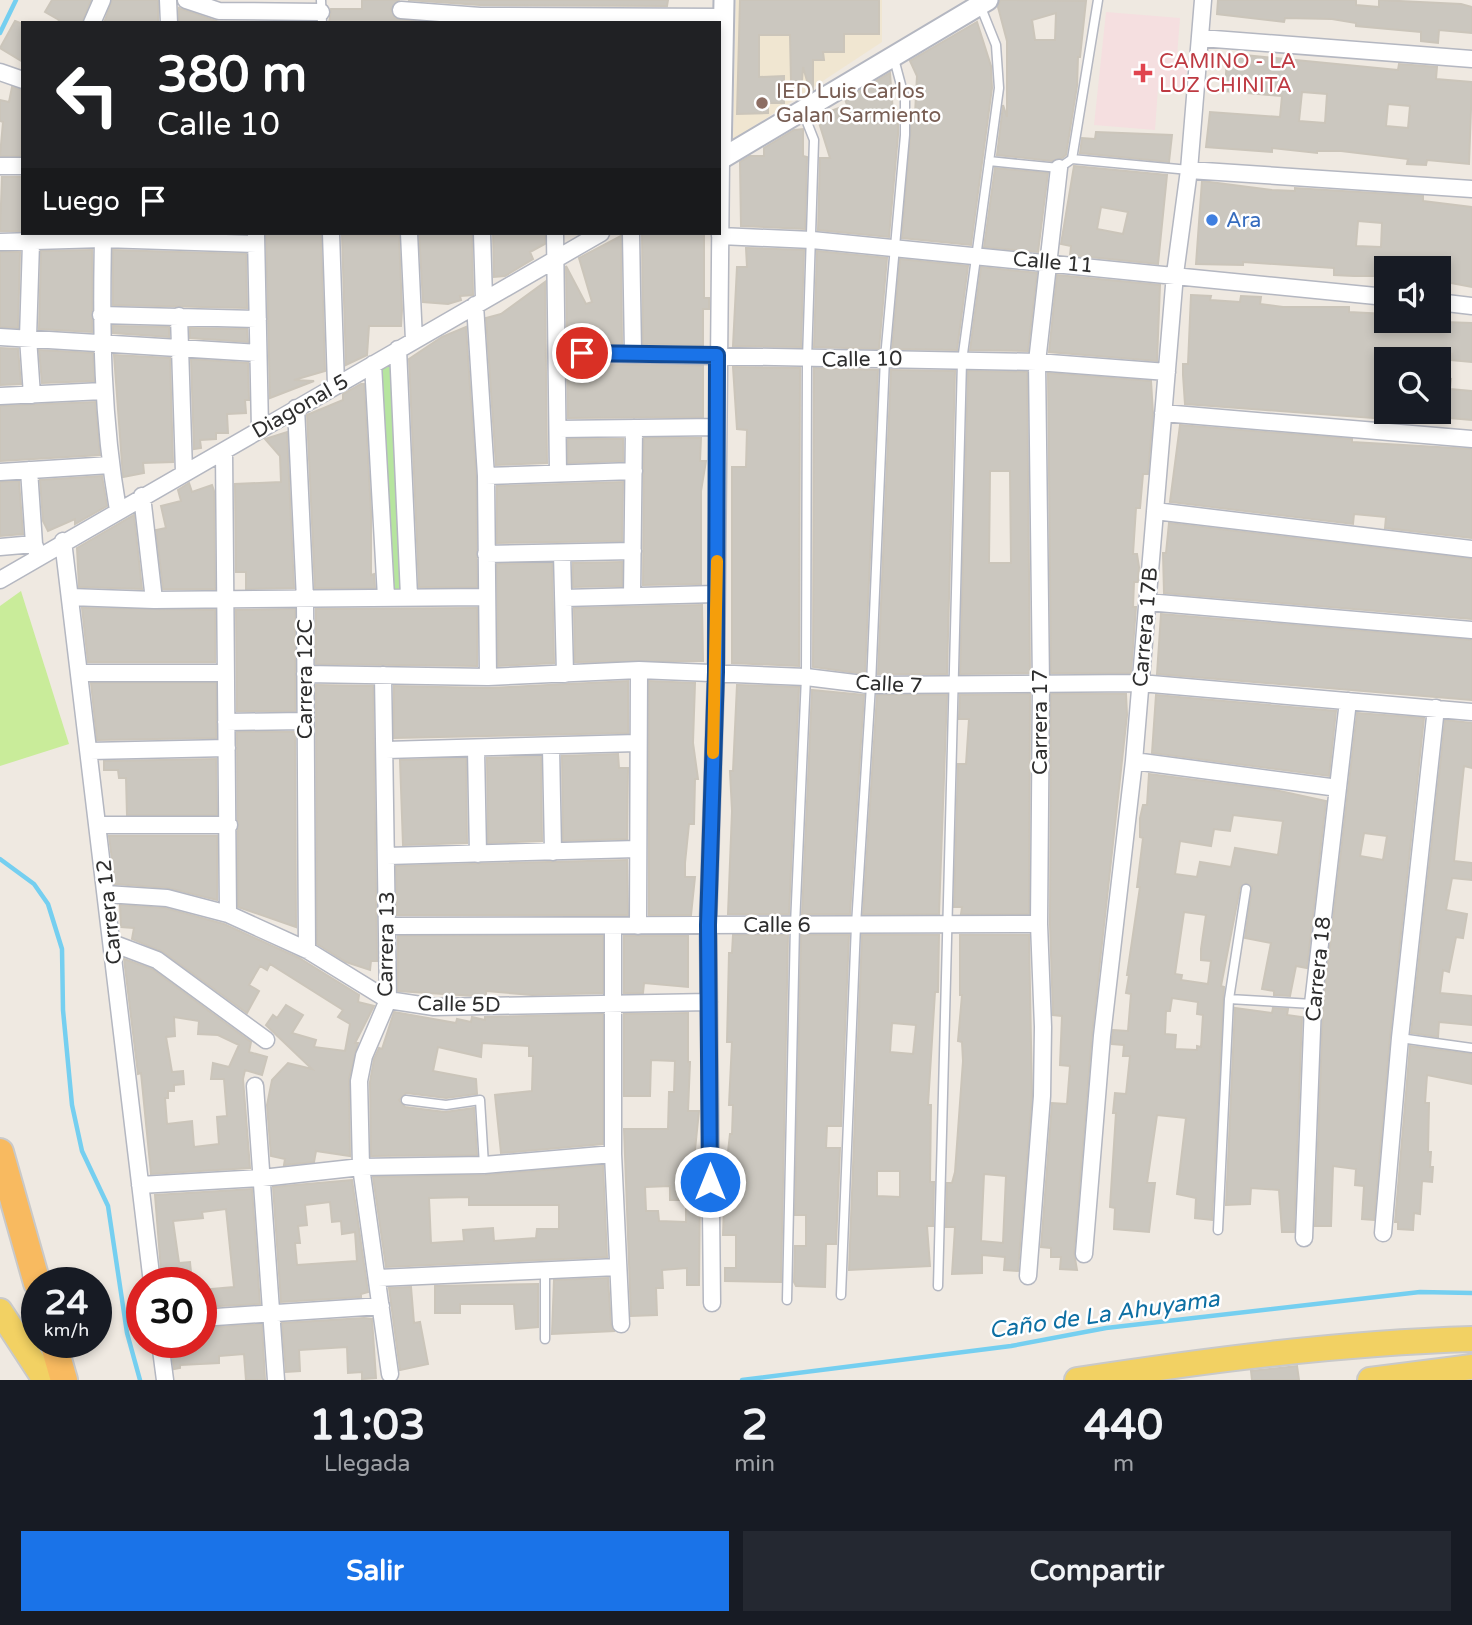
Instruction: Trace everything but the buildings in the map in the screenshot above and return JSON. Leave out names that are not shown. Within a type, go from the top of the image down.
[{"type":"highway","points":[[0,1152],[32,1267]]},
{"type":"highway","points":[[58,1358],[64,1380]]},
{"type":"main road","points":[[0,1311],[45,1380]]},
{"type":"main road","points":[[1077,1380],[1261,1353],[1401,1341],[1472,1339]]},
{"type":"main road","points":[[1370,1380],[1472,1367]]},
{"type":"street","points":[[93,21],[103,0]]},
{"type":"street","points":[[168,0],[169,21]]},
{"type":"street","points":[[186,0],[219,12],[248,7],[321,11]]},
{"type":"street","name":"Carrera 17B","points":[[1084,1254],[1102,1036],[1134,761],[1175,274],[1189,170],[1203,0]]},
{"type":"street","points":[[721,158],[984,3]]},
{"type":"street","points":[[401,11],[480,19],[724,8],[721,121]]},
{"type":"street","points":[[1201,38],[1472,59]]},
{"type":"street","points":[[0,72],[21,79]]},
{"type":"street","name":"Carrera 17","points":[[1028,1276],[1042,1097],[1043,1027],[1039,924],[1041,684],[1037,362],[1048,262],[1066,163]]},
{"type":"street","points":[[0,166],[21,166]]},
{"type":"street","points":[[1189,170],[1472,188]]},
{"type":"street","points":[[331,235],[336,385]]},
{"type":"street","points":[[409,235],[414,340]]},
{"type":"street","points":[[482,235],[479,302],[486,476],[488,677]]},
{"type":"street","points":[[555,235],[558,473]]},
{"type":"street","name":"Diagonal 5","points":[[0,580],[36,550],[64,541],[598,235]]},
{"type":"street","points":[[631,235],[633,353]]},
{"type":"street","points":[[0,243],[179,236],[256,238],[260,429]]},
{"type":"street","points":[[712,1303],[708,925],[716,672],[720,236]]},
{"type":"street","name":"Calle 11","points":[[720,236],[812,240],[1374,296]]},
{"type":"street","points":[[103,239],[100,342],[110,465],[118,510]]},
{"type":"street","points":[[31,243],[28,338],[32,395]]},
{"type":"street","points":[[1451,304],[1472,306]]},
{"type":"street","points":[[101,315],[258,319]]},
{"type":"street","points":[[179,316],[184,472]]},
{"type":"street","points":[[0,337],[258,353]]},
{"type":"street","points":[[398,349],[410,596]]},
{"type":"street","name":"Calle 10","points":[[557,353],[717,355],[807,360],[885,358],[1037,362],[1167,372]]},
{"type":"street","points":[[373,364],[386,597]]},
{"type":"street","points":[[0,396],[103,391]]},
{"type":"street","name":"Carrera 12C","points":[[296,408],[305,599],[307,950]]},
{"type":"street","points":[[1163,413],[1472,439]]},
{"type":"street","points":[[558,429],[717,427]]},
{"type":"street","points":[[632,596],[634,428]]},
{"type":"street","points":[[224,451],[228,914]]},
{"type":"street","points":[[0,471],[110,465]]},
{"type":"street","points":[[0,547],[36,550],[29,470]]},
{"type":"street","points":[[486,476],[634,471]]},
{"type":"street","points":[[142,496],[154,600]]},
{"type":"street","points":[[1155,511],[1472,549]]},
{"type":"street","name":"Carrera 12","points":[[64,541],[82,673],[150,1267]]},
{"type":"street","points":[[486,554],[633,551]]},
{"type":"street","points":[[562,552],[565,674]]},
{"type":"street","points":[[564,598],[716,594]]},
{"type":"street","points":[[70,597],[154,600],[486,597]]},
{"type":"street","points":[[1147,603],[1472,630]]},
{"type":"street","points":[[638,926],[639,670]]},
{"type":"street","name":"Calle 7","points":[[305,674],[488,677],[639,670],[806,677],[871,685],[952,687],[1140,683],[1472,712]]},
{"type":"street","points":[[82,673],[224,673]]},
{"type":"street","name":"Carrera 13","points":[[383,675],[388,1000],[364,1056],[359,1081],[361,1167],[390,1374]]},
{"type":"street","name":"Carrera 18","points":[[1304,1238],[1313,1004],[1348,701]]},
{"type":"street","points":[[1383,1233],[1400,1038],[1436,708]]},
{"type":"street","points":[[226,722],[305,721]]},
{"type":"street","points":[[386,750],[637,743]]},
{"type":"street","points":[[551,747],[553,852]]},
{"type":"street","points":[[90,751],[227,748]]},
{"type":"street","points":[[476,749],[478,854]]},
{"type":"street","points":[[1134,761],[1338,788]]},
{"type":"street","points":[[100,825],[229,825]]},
{"type":"street","points":[[387,856],[637,849]]},
{"type":"street","name":"Calle 5D","points":[[106,894],[167,898],[228,914],[307,950],[388,1000],[434,1007],[709,1002]]},
{"type":"street","name":"Calle 6","points":[[388,926],[1039,924]]},
{"type":"street","points":[[613,926],[613,1154],[621,1324]]},
{"type":"street","points":[[112,943],[158,960],[266,1040]]},
{"type":"street","points":[[255,1086],[276,1380]]},
{"type":"street","points":[[140,1185],[262,1178],[361,1167],[484,1166],[613,1154]]},
{"type":"street","points":[[378,1278],[617,1267]]},
{"type":"street","points":[[217,1317],[381,1306]]},
{"type":"street","points":[[162,1358],[165,1380]]},
{"type":"lane","name":"Carrera 17","points":[[1066,163],[1098,0]]},
{"type":"lane","points":[[938,1286],[962,360],[999,89],[996,45],[984,3]]},
{"type":"lane","points":[[841,1295],[856,925],[871,685],[885,358],[905,135],[905,100],[893,55]]},
{"type":"lane","points":[[787,1300],[795,925],[806,677],[807,360],[814,140],[803,110]]},
{"type":"lane","points":[[989,161],[1189,170]]},
{"type":"lane","points":[[380,485],[404,483]]},
{"type":"lane","points":[[1218,1230],[1229,999],[1246,888]]},
{"type":"lane","points":[[1229,999],[1313,1004]]},
{"type":"lane","points":[[1400,1038],[1472,1048]]},
{"type":"lane","points":[[406,1100],[446,1105],[480,1100],[484,1166]]},
{"type":"lane","points":[[545,1270],[545,1339]]},
{"type":"shaded area","name":"IED Luis Carlos Galan Sarmiento","points":[[736,0],[882,0],[882,42],[733,140]]},
{"type":"shaded area","name":"CAMINO - LA LUZ CHINITA","points":[[1106,12],[1180,18],[1177,56],[1188,57],[1185,90],[1158,88],[1155,130],[1094,125]]},
{"type":"green space","points":[[393,365],[406,592],[389,592],[379,370]]},
{"type":"green space","points":[[21,591],[69,744],[0,766],[0,606]]},
{"type":"waterway","points":[[0,33],[16,0]]},
{"type":"waterway","points":[[0,859],[34,884],[48,904],[62,949],[63,1010],[72,1105],[82,1151],[108,1206],[127,1333],[140,1380]]},
{"type":"waterway","name":"Caño de La Ahuyama","points":[[742,1380],[1011,1346],[1106,1328],[1420,1292],[1472,1293]]},
{"type":"slow traffic","points":[[713,753],[717,561]]},
{"type":"place","name":"CAMINO - LA LUZ CHINITA","points":[[1143,73]]},
{"type":"place","name":"IED Luis Carlos Galan Sarmiento","points":[[762,103]]},
{"type":"place","name":"Ara","points":[[1212,220]]},
{"type":"route","points":[[582,353],[717,355],[716,672],[708,925],[710,1182]]}]
